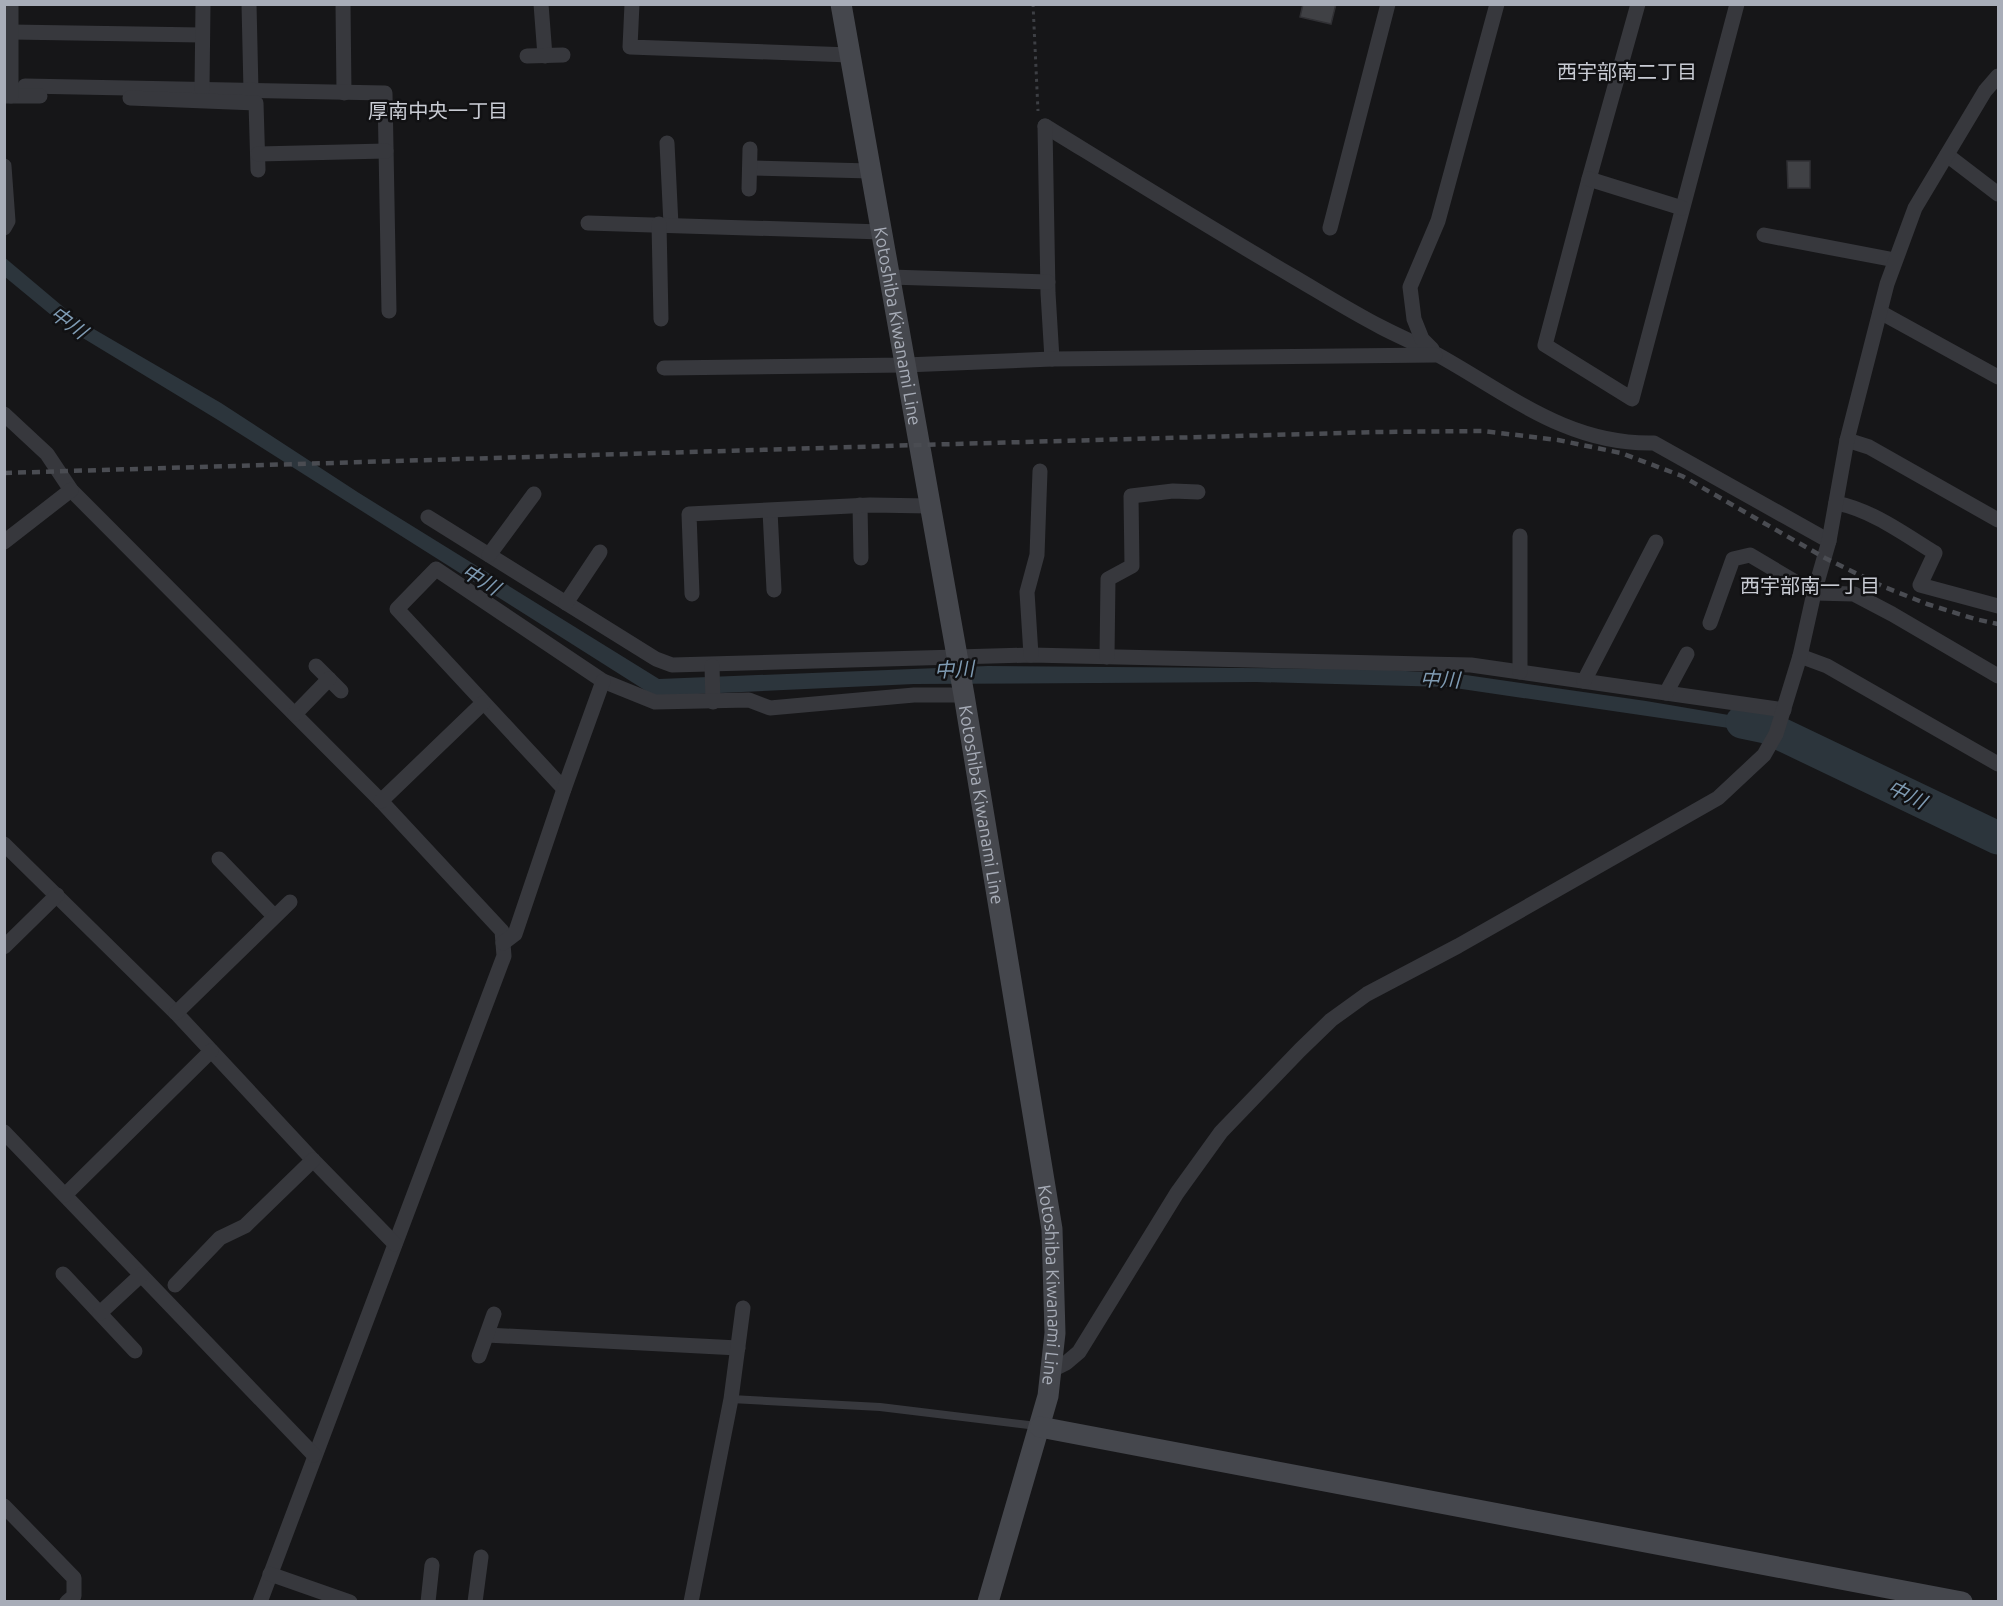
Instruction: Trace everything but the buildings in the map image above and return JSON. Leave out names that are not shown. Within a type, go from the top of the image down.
[{"type":"main road","name":"Kotoshiba Kiwanami Line","points":[[841,4],[964,693],[1052,1229],[1055,1333],[1052,1370],[1040,1427],[988,1602]]},
{"type":"main road","points":[[1040,1427],[1962,1602]]},
{"type":"street","points":[[11,4],[8,96],[90,96],[256,104],[258,170]]},
{"type":"street","points":[[202,89],[203,4]]},
{"type":"street","points":[[249,4],[251,92]]},
{"type":"street","points":[[343,4],[344,93]]},
{"type":"street","points":[[541,4],[545,56]]},
{"type":"street","points":[[633,4],[630,47],[850,54]]},
{"type":"street","points":[[1330,228],[1388,4]]},
{"type":"street","points":[[1438,355],[1422,339],[1414,319],[1410,286],[1438,222],[1497,4]]},
{"type":"street","points":[[1638,4],[1545,345],[1632,399],[1737,4]]},
{"type":"street","points":[[11,32],[202,35]]},
{"type":"street","points":[[527,56],[563,55]]},
{"type":"street","points":[[1052,1370],[1066,1363],[1079,1352],[1177,1193],[1221,1132],[1331,1020],[1367,994],[1458,946],[1718,798],[1764,755],[1776,734],[1800,656],[1814,593],[1829,542],[1847,440],[1895,260],[1915,208],[1985,91],[1998,76]]},
{"type":"street","points":[[25,86],[385,93],[388,311]]},
{"type":"street","points":[[1045,126],[1052,359]]},
{"type":"street","points":[[1045,126],[1208,227],[1381,327],[1438,355],[1479,381],[1560,425],[1585,434],[1630,444],[1654,443],[1829,542]]},
{"type":"street","points":[[661,319],[667,143]]},
{"type":"street","points":[[749,189],[750,149]]},
{"type":"street","points":[[258,154],[386,151]]},
{"type":"street","points":[[1947,155],[1998,194]]},
{"type":"street","points":[[4,166],[8,221],[4,228]]},
{"type":"street","points":[[750,168],[871,171]]},
{"type":"street","points":[[1589,178],[1682,208]]},
{"type":"street","points":[[588,223],[882,231]]},
{"type":"street","points":[[1764,235],[1895,260]]},
{"type":"street","points":[[890,277],[1048,282]]},
{"type":"street","points":[[1880,312],[1998,377]]},
{"type":"street","points":[[663,368],[905,365],[1052,359],[1438,355]]},
{"type":"street","points":[[4,414],[47,454],[71,490],[381,801],[502,931],[504,956],[260,1602]]},
{"type":"street","points":[[1847,440],[1869,447],[1998,520]]},
{"type":"street","points":[[1031,656],[1027,592],[1037,555],[1040,471]]},
{"type":"street","points":[[4,542],[71,490]]},
{"type":"street","points":[[1107,657],[1108,579],[1132,566],[1131,496],[1173,491],[1198,492]]},
{"type":"street","points":[[489,555],[534,494]]},
{"type":"street","points":[[1836,503],[1852,506],[1935,553],[1920,585],[1998,606]]},
{"type":"street","points":[[692,594],[689,514],[860,506],[930,506]]},
{"type":"street","points":[[860,506],[861,558]]},
{"type":"street","points":[[770,511],[774,590]]},
{"type":"street","points":[[428,517],[656,659],[672,666],[712,669],[958,661],[1031,656],[1471,665],[1784,710]]},
{"type":"street","points":[[1520,536],[1520,672]]},
{"type":"street","points":[[1584,681],[1656,543]]},
{"type":"street","points":[[566,603],[600,552]]},
{"type":"street","points":[[1710,622],[1733,560],[1750,555],[1814,593],[1854,594],[1998,676]]},
{"type":"street","points":[[564,789],[397,609],[436,569],[603,681],[655,702],[749,700],[770,708],[914,695],[964,693]]},
{"type":"street","points":[[1666,693],[1687,654]]},
{"type":"street","points":[[1800,656],[1827,666],[1998,764]]},
{"type":"street","points":[[316,666],[341,691]]},
{"type":"street","points":[[712,669],[713,699]]},
{"type":"street","points":[[295,714],[329,679]]},
{"type":"street","points":[[503,943],[515,934],[603,681]]},
{"type":"street","points":[[381,801],[483,703]]},
{"type":"street","points":[[4,844],[176,1013],[395,1244]]},
{"type":"street","points":[[219,859],[274,916]]},
{"type":"street","points":[[4,947],[57,895]]},
{"type":"street","points":[[176,1013],[290,902]]},
{"type":"street","points":[[65,1195],[211,1051]]},
{"type":"street","points":[[4,1132],[314,1455]]},
{"type":"street","points":[[175,1285],[220,1238],[245,1226],[313,1160]]},
{"type":"street","points":[[63,1274],[135,1351]]},
{"type":"street","points":[[100,1313],[141,1275]]},
{"type":"street","points":[[691,1602],[731,1399],[743,1308]]},
{"type":"street","points":[[479,1356],[494,1314]]},
{"type":"street","points":[[487,1335],[738,1348]]},
{"type":"street","points":[[4,1506],[74,1578],[74,1596],[67,1602]]},
{"type":"street","points":[[475,1602],[481,1557]]},
{"type":"street","points":[[428,1602],[432,1565]]},
{"type":"street","points":[[270,1574],[350,1602]]},
{"type":"lane","points":[[731,1399],[880,1407],[1040,1427]]},
{"type":"path","points":[[1033,4],[1039,122],[1045,126]]},
{"type":"water","points":[[4,257],[80,321],[221,403],[359,493],[659,679],[988,666],[1376,669],[1466,675],[1646,701],[1770,722],[1770,734],[1448,687],[1256,682],[914,684],[654,696],[218,420],[68,329],[5,277]]},
{"type":"waterway","name":"中川","points":[[1742,722],[1766,727],[1998,838]]},
{"type":"railway","points":[[4,473],[919,445],[1483,431],[1558,440],[1621,453],[1682,476],[1825,558],[1882,586],[1927,604],[1998,624]]},
{"type":"district","name":"西宇部南二丁目","points":[[1627,71]]},
{"type":"district","name":"厚南中央一丁目","points":[[438,110]]},
{"type":"district","name":"西宇部南一丁目","points":[[1810,585]]}]
